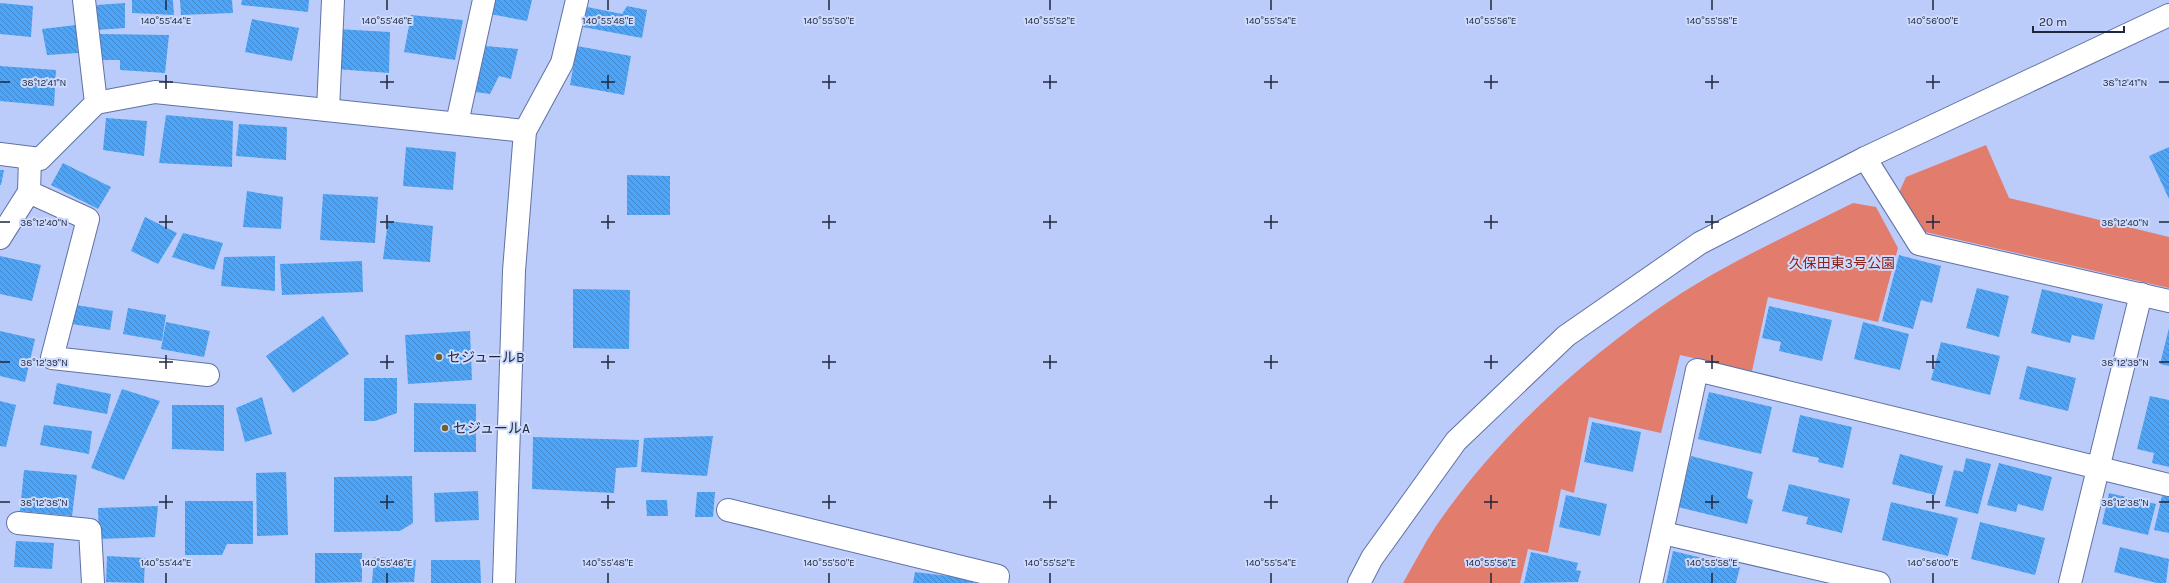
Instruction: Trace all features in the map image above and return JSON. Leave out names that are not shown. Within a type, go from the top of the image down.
[{"type":"street","points":[[84,0],[96,103]]},
{"type":"street","points":[[328,110],[333,0]]},
{"type":"street","points":[[457,123],[484,0]]},
{"type":"street","points":[[504,583],[514,270],[525,132],[562,63],[577,0]]},
{"type":"street","points":[[1360,583],[1372,558],[1456,441],[1566,336],[1700,243],[1865,158],[2169,15]]},
{"type":"street","points":[[0,154],[40,159],[96,103],[155,92],[457,123],[525,132]]},
{"type":"street","points":[[0,238],[29,192],[30,158]]},
{"type":"street","points":[[1865,158],[1919,244],[2169,301]]},
{"type":"street","points":[[29,192],[88,219],[52,358],[208,375]]},
{"type":"street","points":[[2070,583],[2141,294]]},
{"type":"street","points":[[1652,583],[1697,370],[2169,484]]},
{"type":"street","points":[[728,510],[998,576],[997,583]]},
{"type":"street","points":[[18,524],[90,530],[93,583]]},
{"type":"street","points":[[1663,533],[1879,583]]},
{"type":"green space","points":[[1986,145],[2009,198],[2169,237],[2169,288],[1925,232],[1906,220],[1897,197],[1906,177]]},
{"type":"green space","name":"久保田東3号公園","points":[[1853,203],[1876,207],[1898,248],[1878,322],[1768,297],[1752,371],[1680,355],[1661,433],[1589,417],[1574,493],[1561,489],[1548,553],[1528,549],[1520,583],[1403,583],[1436,526],[1488,459],[1547,398],[1578,370],[1645,318],[1701,281],[1765,246]]},
{"type":"building","points":[[132,0],[173,0],[174,15],[132,13]]},
{"type":"building","points":[[180,0],[232,0],[233,13],[181,15]]},
{"type":"building","points":[[242,0],[309,0],[308,12],[241,5]]},
{"type":"building","points":[[494,0],[532,0],[527,21],[490,14]]},
{"type":"building","points":[[0,3],[33,6],[31,37],[0,34]]},
{"type":"building","points":[[125,3],[125,28],[97,30],[97,5]]},
{"type":"building","points":[[627,6],[647,10],[642,38],[583,27],[587,7],[622,14]]},
{"type":"building","points":[[411,15],[463,20],[455,60],[404,52]]},
{"type":"building","points":[[252,19],[299,28],[292,61],[245,52]]},
{"type":"building","points":[[76,25],[78,53],[47,55],[42,29]]},
{"type":"building","points":[[337,29],[390,32],[389,73],[336,69]]},
{"type":"building","points":[[100,34],[169,35],[165,73],[120,70],[120,60],[98,60]]},
{"type":"building","points":[[486,46],[518,49],[511,79],[499,76],[490,94],[475,92]]},
{"type":"building","points":[[577,46],[631,56],[624,95],[570,85]]},
{"type":"building","points":[[0,66],[56,70],[54,106],[0,101]]},
{"type":"building","points":[[166,115],[233,121],[232,167],[159,163]]},
{"type":"building","points":[[106,118],[147,121],[144,156],[103,150]]},
{"type":"building","points":[[239,124],[287,127],[286,160],[236,156]]},
{"type":"building","points":[[406,147],[456,152],[453,190],[403,186]]},
{"type":"building","points":[[2169,147],[2169,199],[2149,156]]},
{"type":"building","points":[[63,163],[111,187],[98,209],[51,185]]},
{"type":"building","points":[[0,170],[4,170],[1,185],[0,185]]},
{"type":"building","points":[[627,175],[670,176],[670,215],[627,215]]},
{"type":"building","points":[[247,191],[283,197],[281,229],[243,227]]},
{"type":"building","points":[[323,194],[378,197],[375,243],[320,240]]},
{"type":"building","points":[[145,217],[177,233],[158,264],[131,251]]},
{"type":"building","points":[[388,221],[433,226],[430,262],[383,259]]},
{"type":"building","points":[[183,233],[223,243],[214,270],[172,257]]},
{"type":"building","points":[[1899,255],[1941,266],[1932,303],[1921,300],[1913,329],[1882,321]]},
{"type":"building","points":[[0,256],[41,265],[32,301],[0,294]]},
{"type":"building","points":[[275,256],[275,291],[221,286],[224,257]]},
{"type":"building","points":[[362,261],[363,292],[282,295],[280,264]]},
{"type":"building","points":[[1977,288],[2009,296],[1999,337],[1966,328]]},
{"type":"building","points":[[573,289],[630,290],[629,349],[573,348]]},
{"type":"building","points":[[2042,289],[2103,304],[2094,340],[2072,335],[2070,343],[2031,333]]},
{"type":"building","points":[[76,305],[113,311],[110,330],[72,324]]},
{"type":"building","points":[[1769,306],[1832,320],[1822,361],[1779,351],[1781,342],[1762,338]]},
{"type":"building","points":[[128,308],[166,315],[162,341],[123,334]]},
{"type":"building","points":[[323,316],[349,354],[293,393],[266,356]]},
{"type":"building","points":[[166,322],[210,331],[204,357],[161,349]]},
{"type":"building","points":[[1863,322],[1909,334],[1900,370],[1854,359]]},
{"type":"building","points":[[2169,328],[2169,366],[2160,364]]},
{"type":"building","points":[[0,331],[35,339],[25,382],[0,376]]},
{"type":"building","name":"セジュールB","points":[[470,331],[472,380],[408,384],[405,335]]},
{"type":"building","points":[[1941,342],[2000,356],[1990,395],[1931,380]]},
{"type":"building","points":[[2027,366],[2076,378],[2068,411],[2019,399]]},
{"type":"building","points":[[364,378],[397,378],[397,413],[375,421],[364,421]]},
{"type":"building","points":[[57,383],[111,394],[107,414],[53,404]]},
{"type":"building","points":[[122,389],[160,401],[124,480],[91,468]]},
{"type":"building","points":[[1709,392],[1772,407],[1761,454],[1698,439]]},
{"type":"building","points":[[2150,396],[2169,400],[2169,467],[2152,463],[2154,453],[2137,449]]},
{"type":"building","points":[[262,397],[272,434],[245,442],[236,408]]},
{"type":"building","points":[[0,401],[16,405],[6,447],[0,446]]},
{"type":"building","name":"セジュールA","points":[[414,403],[476,404],[476,452],[414,452]]},
{"type":"building","points":[[172,405],[224,405],[224,451],[172,449]]},
{"type":"building","points":[[1800,415],[1852,427],[1843,468],[1818,462],[1819,458],[1792,452]]},
{"type":"building","points":[[1592,422],[1641,432],[1633,472],[1584,462]]},
{"type":"building","points":[[44,425],[92,431],[89,454],[40,445]]},
{"type":"building","points":[[713,436],[707,476],[641,472],[644,438]]},
{"type":"building","points":[[533,437],[639,440],[637,467],[616,468],[614,493],[532,489]]},
{"type":"building","points":[[1900,454],[1943,466],[1935,495],[1892,484]]},
{"type":"building","points":[[1691,456],[1753,472],[1747,498],[1753,500],[1747,524],[1678,507]]},
{"type":"building","points":[[1966,458],[1991,464],[1978,514],[1945,506],[1954,470],[1963,472]]},
{"type":"building","points":[[1999,463],[2052,477],[2043,511],[2018,504],[2016,512],[1987,505]]},
{"type":"building","points":[[24,470],[77,475],[72,516],[20,511]]},
{"type":"building","points":[[286,472],[288,535],[257,536],[256,473]]},
{"type":"building","points":[[412,476],[413,523],[400,531],[334,532],[334,477]]},
{"type":"building","points":[[1789,484],[1850,499],[1842,533],[1806,524],[1808,517],[1782,511]]},
{"type":"building","points":[[478,491],[479,520],[435,522],[434,493]]},
{"type":"building","points":[[697,492],[715,492],[713,517],[695,517]]},
{"type":"building","points":[[2109,493],[2156,504],[2148,535],[2102,524]]},
{"type":"building","points":[[1566,495],[1607,504],[1600,536],[1559,527]]},
{"type":"building","points":[[2162,496],[2169,497],[2169,533],[2154,530]]},
{"type":"building","points":[[646,500],[667,500],[668,516],[647,516]]},
{"type":"building","points":[[185,501],[253,501],[253,544],[227,544],[222,555],[185,555]]},
{"type":"building","points":[[1891,502],[1958,518],[1948,556],[1882,540]]},
{"type":"building","points":[[158,506],[155,537],[99,539],[98,508]]},
{"type":"building","points":[[1980,522],[2045,538],[2035,575],[1971,559]]},
{"type":"building","points":[[16,541],[54,543],[52,569],[14,567]]},
{"type":"building","points":[[2120,547],[2169,559],[2166,583],[2157,583],[2114,572]]},
{"type":"building","points":[[1673,551],[1740,567],[1736,583],[1666,583]]},
{"type":"building","points":[[1531,552],[1578,563],[1576,570],[1581,571],[1578,582],[1524,583]]},
{"type":"building","points":[[315,553],[362,553],[362,582],[315,583]]},
{"type":"building","points":[[107,556],[145,558],[144,583],[106,582]]},
{"type":"building","points":[[374,557],[416,560],[414,582],[372,583]]},
{"type":"building","points":[[431,560],[480,560],[481,583],[431,583]]},
{"type":"building","points":[[915,572],[973,579],[973,583],[913,583]]},
{"type":"place","name":"セジュールB","points":[[439,357]]},
{"type":"place","name":"セジュールA","points":[[445,428]]}]
